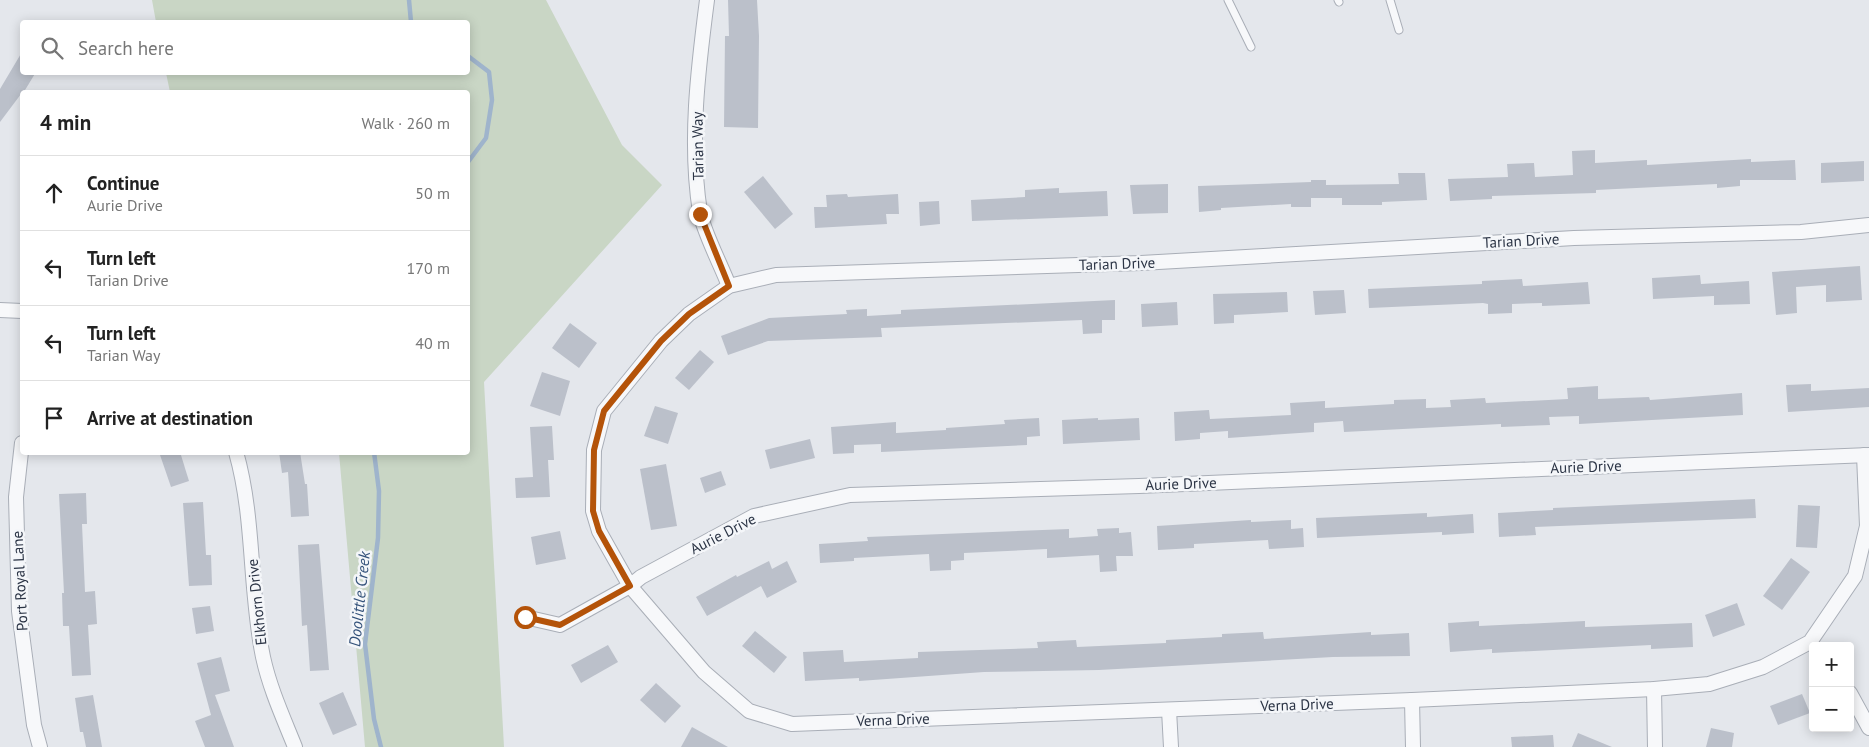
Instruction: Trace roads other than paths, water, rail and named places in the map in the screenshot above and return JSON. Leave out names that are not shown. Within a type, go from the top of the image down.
[{"type":"street","name":"Tarian Way","points":[[707,0],[701,48],[695,140],[700,214],[729,286]]},
{"type":"street","name":"Tarian Drive","points":[[630,586],[599,531],[593,511],[594,450],[604,411],[661,341],[689,314],[729,286],[776,275],[1141,263],[1574,238],[1801,232],[1869,225]]},
{"type":"street","points":[[0,310],[20,311]]},
{"type":"street","name":"Port Royal Lane","points":[[21,455],[16,497],[19,612],[34,725],[40,747]]},
{"type":"street","name":"Elkhorn Drive","points":[[237,455],[242,475],[250,527],[256,609],[263,656],[272,694],[295,747]]},
{"type":"street","name":"Aurie Drive","points":[[525,617],[560,625],[630,586],[641,577],[754,516],[850,494],[1159,485],[1867,455]]},
{"type":"street","name":"Verna Drive","points":[[1812,642],[1854,576],[1867,526],[1867,455]]},
{"type":"street","name":"Verna Drive","points":[[630,586],[704,672],[749,711],[792,724],[1654,689],[1708,684],[1763,667],[1809,645]]},
{"type":"street","points":[[1654,689],[1655,747]]},
{"type":"street","points":[[1412,700],[1413,747]]},
{"type":"street","points":[[1854,700],[1869,728]]},
{"type":"street","points":[[1170,710],[1172,747]]},
{"type":"lane","points":[[1228,0],[1251,47]]},
{"type":"lane","points":[[1390,0],[1400,30]]},
{"type":"waterway","name":"Doolittle Creek","points":[[409,0],[411,20]]},
{"type":"waterway","name":"Doolittle Creek","points":[[470,58],[489,72],[492,100],[486,138],[470,159]]},
{"type":"waterway","name":"Doolittle Creek","points":[[374,455],[379,491],[378,538],[365,644],[374,719],[381,747]]}]
